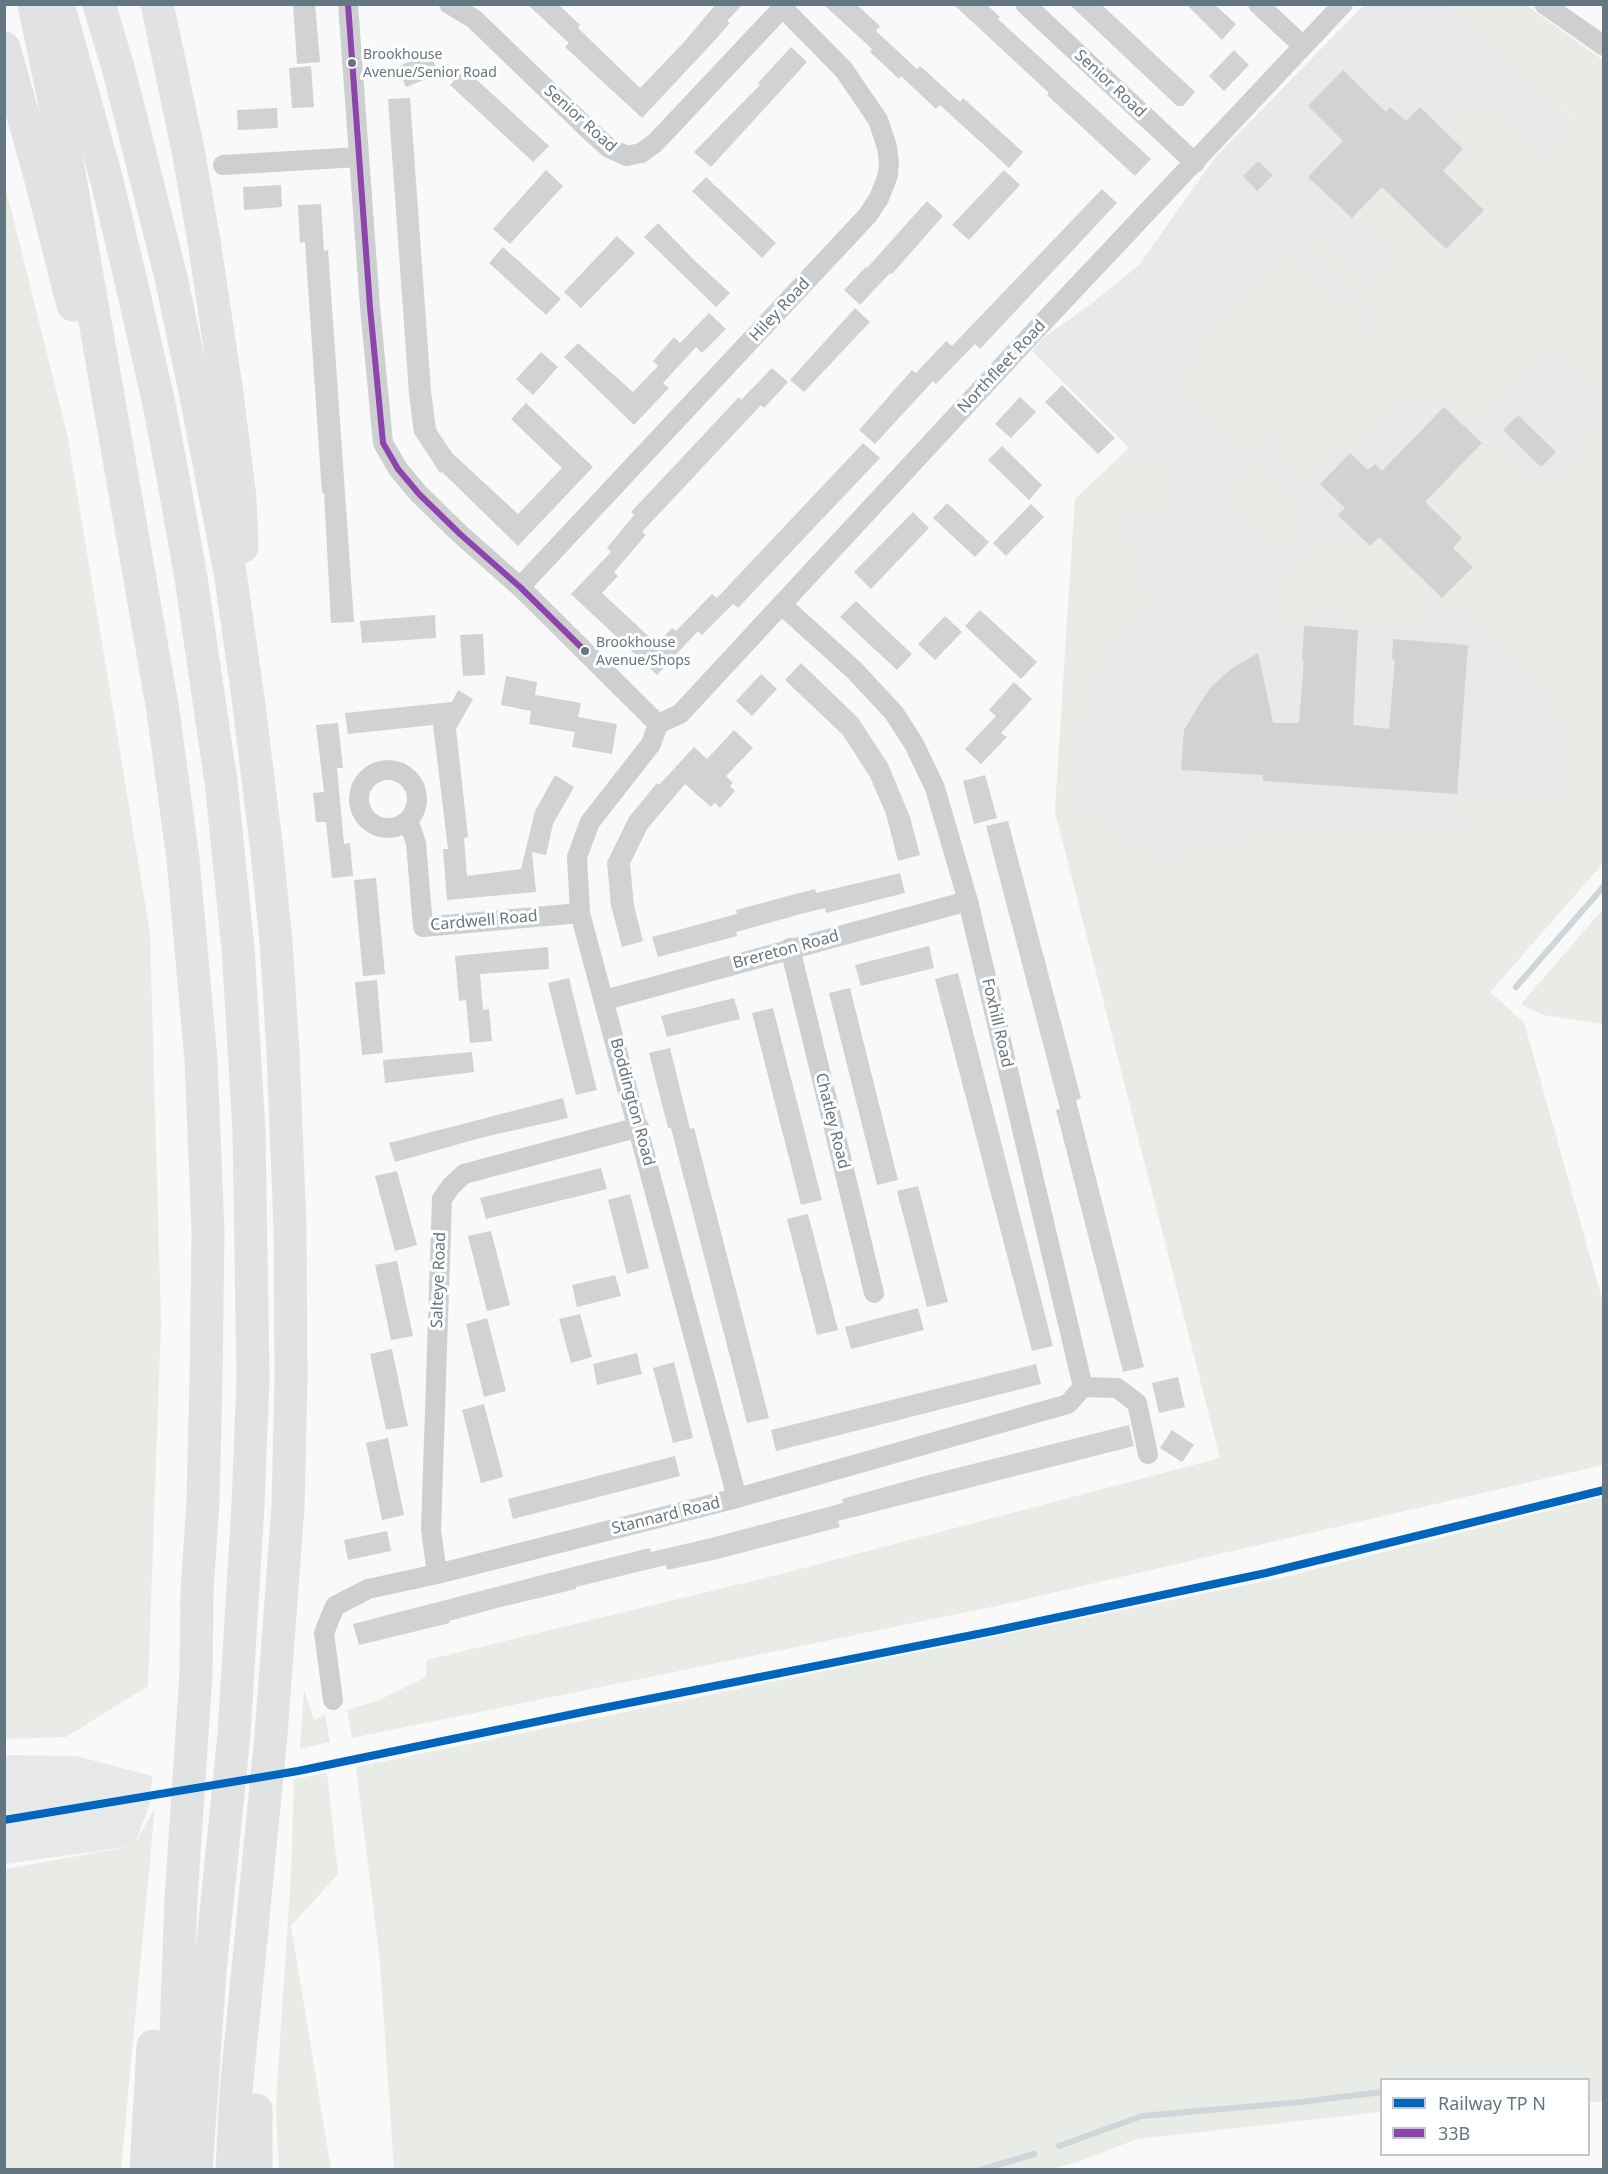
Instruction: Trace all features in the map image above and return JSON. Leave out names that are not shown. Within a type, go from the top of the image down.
[{"type":"highway","points":[[34,4],[69,172],[163,711],[183,859],[201,1060],[208,1232],[203,1503],[197,1590],[196,1674],[181,1898],[171,2169]]},
{"type":"highway","points":[[58,4],[131,281],[174,483],[191,578],[221,782],[240,981],[249,1130],[253,1379],[234,1735],[207,2006],[196,2169]]},
{"type":"highway","points":[[99,4],[119,71],[170,273],[228,561],[243,658],[267,850],[280,997],[287,1126],[291,1380],[287,1518],[271,1735],[236,2091],[232,2169]]},
{"type":"highway","points":[[157,4],[188,150],[227,394],[240,498],[243,658]]},
{"type":"highway","points":[[4,48],[40,176],[85,352],[119,463]]},
{"type":"highway","points":[[146,2169],[150,2086],[184,1674],[197,1590]]},
{"type":"highway","points":[[248,1971],[255,2051],[256,2169]]},
{"type":"highway","points":[[136,2169],[150,2086]]},
{"type":"street","points":[[348,4],[370,307],[383,443],[398,470],[419,494],[520,587],[658,723]]},
{"type":"street","name":"Senior Road","points":[[449,4],[474,20],[609,148],[627,156],[640,153],[655,143],[784,6]]},
{"type":"street","name":"Senior Road","points":[[1024,4],[1196,163]]},
{"type":"street","points":[[1258,4],[1303,46]]},
{"type":"street","name":"Northfleet Road","points":[[658,723],[680,714],[1034,332],[1196,163],[1343,4]]},
{"type":"street","points":[[1544,4],[1604,46]]},
{"type":"street","name":"Hiley Road","points":[[520,587],[868,215],[879,198],[888,175],[889,162],[887,147],[878,120],[844,70],[784,6]]},
{"type":"street","points":[[223,165],[359,157]]},
{"type":"street","name":"Foxhill Road","points":[[782,605],[855,671],[894,713],[914,744],[935,788],[968,901],[1083,1387]]},
{"type":"street","name":"Boddington Road","points":[[658,723],[651,744],[590,822],[577,857],[580,913],[737,1498]]},
{"type":"street","name":"Cardwell Road","points":[[408,820],[416,843],[423,927],[580,913]]},
{"type":"street","name":"Brereton Road","points":[[605,1000],[968,901]]},
{"type":"street","name":"Chatley Road","points":[[790,948],[874,1293]]},
{"type":"street","name":"Salteye Road","points":[[437,1574],[432,1530],[442,1199],[451,1186],[464,1174],[639,1127]]},
{"type":"street","points":[[1083,1387],[1117,1388],[1137,1403],[1149,1454]]},
{"type":"street","name":"Stannard Road","points":[[333,1700],[324,1633],[335,1606],[368,1589],[437,1574],[737,1498],[1068,1404],[1083,1387]]},
{"type":"shaded area","points":[[1364,5],[1447,5],[1603,148],[1603,863],[1490,992],[1524,1023],[1603,1303],[1055,812],[1075,499],[1129,448],[1032,351],[1043,338],[1091,304],[1139,265],[1214,159]]},
{"type":"shaded area","points":[[1447,5],[1526,5],[1603,60],[1603,403],[1552,353],[1472,433],[1445,407],[1436,415],[1408,388],[1311,483],[1269,439],[1378,324],[1306,252],[1320,239],[1370,286],[1396,261],[1352,218],[1382,187],[1446,249],[1483,210],[1443,171],[1466,145],[1457,136],[1462,130],[1448,120],[1472,96],[1539,156],[1573,120]]},
{"type":"shaded area","points":[[4,181],[68,438],[150,933],[161,1322],[148,1686],[66,1737],[5,1739]]},
{"type":"shaded area","points":[[1292,252],[1370,326],[1249,454],[1171,380]]},
{"type":"shaded area","points":[[1603,424],[1603,863],[1490,992],[1524,1023],[1603,1303],[1603,1465],[996,1606],[352,1738],[347,1710],[379,1700],[426,1677],[427,1660],[781,1574],[1220,1458],[1055,812],[1075,499],[1129,448],[1134,452],[1126,460],[1137,469],[1152,455],[1158,453],[1170,467],[1183,532],[1173,533],[1172,511],[1128,515],[1134,583],[1176,579],[1174,551],[1186,552],[1186,591],[1183,593],[1174,584],[1157,593],[1124,626],[1104,657],[1088,698],[1078,732],[1076,771],[1083,817],[1096,814],[1106,831],[1131,840],[1132,852],[1184,857],[1186,843],[1240,847],[1242,825],[1471,838],[1472,827],[1458,824],[1454,810],[1460,800],[1563,804],[1566,779],[1563,746],[1554,710],[1539,681],[1513,652],[1463,614],[1422,598],[1419,627],[1341,621],[1336,611],[1322,610],[1318,619],[1300,619],[1297,625],[1270,631],[1271,617],[1281,591],[1297,565],[1315,542],[1331,529],[1361,556],[1379,537],[1442,598],[1473,567],[1453,548],[1462,538],[1415,512],[1482,443],[1488,449],[1493,442],[1543,489]]},
{"type":"shaded area","points":[[1254,463],[1309,521],[1278,551],[1223,492]]},
{"type":"shaded area","points":[[1603,909],[1603,1024],[1543,1015],[1521,1004]]},
{"type":"shaded area","points":[[1603,1497],[1603,2102],[1590,2102],[1590,2078],[1380,2078],[1380,2112],[1137,2139],[1078,2162],[1050,2169],[394,2169],[380,1962],[356,1767],[1280,1578]]},
{"type":"shaded area","points":[[304,1689],[314,1720],[325,1715],[330,1742],[300,1749]]},
{"type":"shaded area","points":[[4,1755],[76,1756],[152,1776],[150,1804],[134,1846],[5,1864]]},
{"type":"shaded area","points":[[327,1773],[338,1874],[291,1926],[331,2169],[279,2169],[277,2086],[291,1874],[294,1779]]},
{"type":"shaded area","points":[[155,1807],[121,2169],[5,2169],[5,1869],[134,1846]]},
{"type":"building","points":[[293,4],[315,4],[320,62],[297,64]]},
{"type":"building","points":[[527,4],[558,4],[580,25],[578,28],[640,88],[716,4],[743,4],[727,21],[730,23],[642,118],[565,47],[569,43]]},
{"type":"building","points":[[823,4],[856,4],[880,26],[876,31],[917,69],[920,66],[960,102],[963,98],[1023,152],[1009,168],[940,105],[936,109],[901,76],[899,79],[870,52],[872,49]]},
{"type":"building","points":[[953,4],[986,4],[1000,17],[998,19],[1151,159],[1135,176]]},
{"type":"building","points":[[1069,4],[1101,4],[1195,92],[1183,106],[1177,106]]},
{"type":"building","points":[[1186,4],[1214,4],[1236,24],[1222,40]]},
{"type":"building","points":[[791,47],[807,62],[711,167],[694,152],[760,85],[758,83]]},
{"type":"building","points":[[1234,50],[1249,65],[1224,91],[1209,76]]},
{"type":"building","points":[[430,53],[439,74],[406,87],[397,67]]},
{"type":"building","points":[[311,66],[314,107],[292,108],[289,68]]},
{"type":"building","points":[[465,69],[549,146],[533,162],[450,85]]},
{"type":"building","points":[[1343,70],[1386,112],[1390,107],[1406,121],[1420,107],[1463,149],[1443,171],[1484,210],[1446,249],[1382,187],[1352,218],[1308,177],[1343,141],[1308,106]]},
{"type":"building","points":[[410,98],[431,391],[436,429],[452,453],[518,514],[562,468],[511,419],[526,403],[593,467],[518,546],[442,472],[440,473],[414,433],[409,394],[388,99]]},
{"type":"building","points":[[277,108],[278,128],[238,130],[237,110]]},
{"type":"building","points":[[1258,161],[1273,175],[1257,191],[1243,176]]},
{"type":"building","points":[[546,170],[563,186],[510,244],[493,229]]},
{"type":"building","points":[[1004,170],[1020,185],[969,240],[952,225]]},
{"type":"building","points":[[706,177],[776,243],[762,258],[692,191]]},
{"type":"building","points":[[281,185],[282,207],[244,210],[243,187]]},
{"type":"building","points":[[1102,189],[1117,203],[980,349],[975,344],[936,384],[933,381],[875,444],[859,430],[912,370],[916,373],[946,341],[952,346]]},
{"type":"building","points":[[927,201],[943,216],[892,274],[890,273],[860,305],[844,290],[867,268]]},
{"type":"building","points":[[321,204],[324,251],[328,250],[354,622],[331,623],[324,493],[322,493],[305,242],[300,243],[298,205]]},
{"type":"building","points":[[658,223],[730,293],[716,307],[644,237]]},
{"type":"building","points":[[617,236],[635,253],[581,308],[564,292]]},
{"type":"building","points":[[503,247],[561,299],[546,315],[489,263]]},
{"type":"building","points":[[855,308],[870,322],[804,392],[790,380]]},
{"type":"building","points":[[709,313],[726,329],[702,353],[696,347],[663,383],[669,388],[634,425],[564,357],[578,343],[633,392],[658,366],[653,361],[674,337],[680,343]]},
{"type":"building","points":[[541,352],[558,367],[533,395],[516,379]]},
{"type":"building","points":[[772,368],[788,382],[764,408],[761,405],[642,532],[646,535],[614,572],[618,576],[602,593],[657,644],[672,628],[676,631],[712,594],[717,598],[863,443],[880,458],[738,608],[733,604],[702,635],[698,631],[657,675],[571,594],[611,552],[607,548],[634,515],[631,512],[739,397],[741,400]]},
{"type":"building","points":[[1062,385],[1115,438],[1098,454],[1045,402]]},
{"type":"building","points":[[1020,397],[1036,412],[1011,438],[995,424]]},
{"type":"building","points":[[1444,407],[1482,443],[1425,502],[1462,538],[1453,548],[1473,567],[1442,598],[1379,537],[1370,546],[1338,515],[1345,508],[1320,484],[1350,453],[1368,470],[1375,464],[1382,471]]},
{"type":"building","points":[[1518,415],[1556,452],[1541,467],[1503,430]]},
{"type":"building","points":[[1002,446],[1042,485],[1029,500],[988,460]]},
{"type":"building","points":[[947,503],[989,542],[975,557],[933,518]]},
{"type":"building","points":[[1031,504],[1044,517],[1006,556],[993,543]]},
{"type":"building","points":[[913,512],[929,528],[871,589],[854,572]]},
{"type":"building","points":[[856,601],[912,654],[897,670],[840,617]]},
{"type":"building","points":[[980,610],[1037,662],[1021,679],[965,626]]},
{"type":"building","points":[[435,615],[436,638],[362,643],[360,621]]},
{"type":"building","points":[[945,616],[962,632],[935,660],[918,644]]},
{"type":"building","points":[[1304,626],[1358,630],[1353,725],[1389,729],[1395,660],[1392,659],[1393,639],[1468,645],[1457,794],[1263,781],[1263,775],[1181,770],[1184,730],[1199,705],[1211,687],[1231,669],[1258,653],[1273,723],[1299,723]]},
{"type":"building","points":[[483,634],[485,675],[463,676],[460,635]]},
{"type":"building","points":[[801,663],[858,718],[888,764],[910,817],[920,855],[898,861],[886,814],[870,777],[843,735],[785,680]]},
{"type":"building","points":[[761,674],[777,689],[752,716],[736,701]]},
{"type":"building","points":[[506,676],[537,682],[535,695],[581,703],[578,717],[617,724],[612,754],[572,747],[575,732],[529,724],[531,711],[501,705]]},
{"type":"building","points":[[1014,682],[1032,699],[1001,733],[1007,737],[981,764],[965,749],[996,716],[989,710]]},
{"type":"building","points":[[458,690],[473,699],[456,729],[468,837],[464,838],[467,876],[521,869],[535,811],[555,775],[574,787],[553,824],[546,855],[532,852],[536,892],[447,900],[443,849],[448,849],[433,725],[348,734],[345,713],[452,702]]},
{"type":"building","points":[[338,723],[343,768],[337,768],[344,844],[350,843],[353,876],[332,878],[326,822],[316,822],[313,793],[324,792],[316,725]]},
{"type":"building","points":[[734,730],[753,748],[726,776],[733,783],[730,786],[735,791],[720,808],[715,803],[711,807],[685,784],[647,829],[630,864],[634,906],[643,941],[622,947],[611,906],[607,862],[629,817],[657,783],[659,785],[694,747],[707,759]]},
{"type":"building","points":[[985,775],[997,818],[974,824],[963,781]]},
{"type":"building","points":[[1008,821],[1081,1098],[1076,1100],[1144,1367],[1123,1372],[1056,1110],[1060,1109],[986,826]]},
{"type":"building","points":[[900,873],[905,893],[826,913],[825,908],[801,914],[736,932],[737,936],[658,957],[652,937],[737,914],[736,910],[815,889],[816,893]]},
{"type":"building","points":[[376,878],[385,974],[363,976],[354,880]]},
{"type":"building","points":[[929,946],[934,968],[861,986],[855,965]]},
{"type":"building","points":[[548,947],[549,969],[480,974],[483,1010],[489,1009],[492,1041],[470,1043],[466,1000],[459,1001],[455,956]]},
{"type":"building","points":[[958,973],[1053,1346],[1032,1351],[935,979]]},
{"type":"building","points":[[569,978],[597,1090],[576,1095],[548,983]]},
{"type":"building","points":[[377,980],[383,1053],[362,1055],[355,982]]},
{"type":"building","points":[[850,988],[898,1180],[877,1185],[829,993]]},
{"type":"building","points":[[734,998],[740,1019],[667,1037],[661,1016]]},
{"type":"building","points":[[773,1008],[822,1200],[801,1205],[752,1013]]},
{"type":"building","points":[[670,1048],[690,1129],[694,1128],[769,1418],[747,1423],[671,1128],[668,1128],[649,1053]]},
{"type":"building","points":[[472,1052],[474,1072],[385,1083],[383,1060]]},
{"type":"building","points":[[563,1098],[568,1118],[484,1137],[395,1162],[389,1143]]},
{"type":"building","points":[[601,1168],[607,1189],[486,1219],[480,1198]]},
{"type":"building","points":[[397,1171],[417,1245],[395,1251],[375,1176]]},
{"type":"building","points":[[918,1186],[948,1302],[927,1307],[897,1191]]},
{"type":"building","points":[[630,1194],[649,1268],[627,1274],[608,1200]]},
{"type":"building","points":[[808,1214],[838,1330],[817,1335],[787,1219]]},
{"type":"building","points":[[491,1231],[510,1305],[487,1311],[468,1236]]},
{"type":"building","points":[[397,1261],[413,1336],[391,1340],[375,1265]]},
{"type":"building","points":[[615,1275],[621,1296],[577,1307],[572,1285]]},
{"type":"building","points":[[918,1308],[924,1330],[851,1349],[845,1327]]},
{"type":"building","points":[[580,1314],[592,1357],[571,1363],[559,1319]]},
{"type":"building","points":[[487,1318],[506,1391],[484,1397],[466,1324]]},
{"type":"building","points":[[392,1349],[408,1426],[386,1430],[370,1354]]},
{"type":"building","points":[[637,1353],[642,1374],[597,1385],[593,1364]]},
{"type":"building","points":[[674,1362],[693,1438],[673,1443],[653,1368]]},
{"type":"building","points":[[1036,1364],[1041,1384],[776,1451],[771,1430]]},
{"type":"building","points":[[1178,1377],[1185,1407],[1159,1413],[1152,1383]]},
{"type":"building","points":[[484,1404],[503,1477],[481,1483],[462,1410]]},
{"type":"building","points":[[1129,1425],[1134,1446],[838,1521],[840,1527],[718,1559],[667,1570],[666,1565],[359,1645],[353,1624],[650,1548],[651,1552],[711,1538],[843,1503],[842,1499],[921,1477]]},
{"type":"building","points":[[1172,1430],[1194,1445],[1182,1462],[1160,1448]]},
{"type":"building","points":[[388,1438],[404,1515],[382,1520],[366,1443]]},
{"type":"building","points":[[675,1456],[680,1476],[513,1519],[508,1499]]},
{"type":"building","points":[[387,1531],[391,1551],[348,1560],[344,1540]]},
{"type":"waterway","points":[[1516,987],[1604,886]]},
{"type":"waterway","points":[[1059,2146],[1142,2116],[1301,2102],[1380,2092]]},
{"type":"waterway","points":[[980,2170],[1034,2154]]},
{"type":"transit line","name":"33B","points":[[348,4],[370,307],[383,443],[398,469],[419,494],[520,587],[585,651]]},
{"type":"transit line","points":[[4,1820],[298,1771],[993,1631],[1266,1573],[1604,1490]]},
{"type":"place","name":"Brookhouse Avenue/Senior Road","points":[[352,63]]},
{"type":"place","name":"Brookhouse Avenue/Shops","points":[[585,651]]}]
